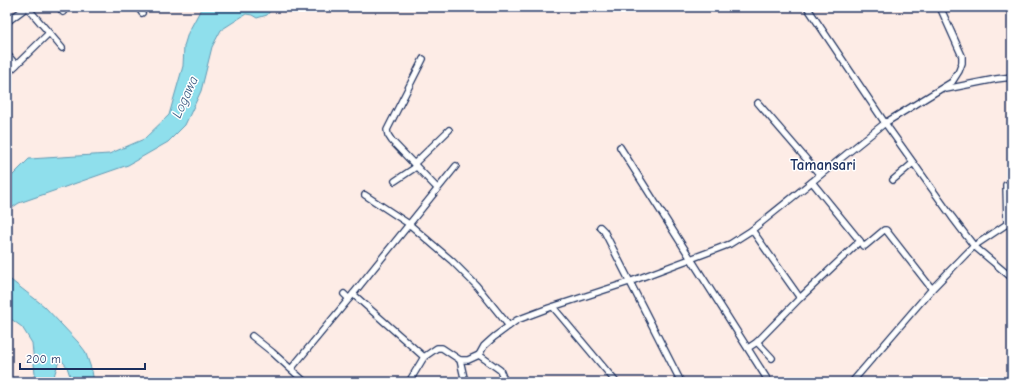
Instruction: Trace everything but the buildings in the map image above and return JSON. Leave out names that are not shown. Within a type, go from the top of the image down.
[{"type":"street","points":[[7,22],[27,7],[62,48]]},
{"type":"street","points":[[59,7],[63,12]]},
{"type":"street","points":[[138,7],[142,13]]},
{"type":"street","points":[[807,7],[885,123],[974,246],[1012,278]]},
{"type":"street","points":[[409,382],[424,357],[434,349],[439,347],[460,360],[468,360],[479,355],[484,346],[517,320],[692,259],[730,244],[752,230],[885,123],[942,89],[956,78],[962,63],[960,49],[940,7]]},
{"type":"street","points":[[7,74],[49,33]]},
{"type":"street","points":[[7,54],[16,65]]},
{"type":"street","points":[[423,59],[387,130],[392,141],[437,188]]},
{"type":"street","points":[[942,89],[1012,77]]},
{"type":"street","points":[[758,103],[820,175]]},
{"type":"street","points":[[395,181],[415,165],[450,130]]},
{"type":"street","points":[[620,147],[769,382]]},
{"type":"street","points":[[893,180],[913,163]]},
{"type":"street","points":[[290,369],[456,166]]},
{"type":"street","points":[[812,182],[863,246],[886,230],[932,289]]},
{"type":"street","points":[[852,382],[932,289],[965,255],[974,246],[1008,224],[1006,185]]},
{"type":"street","points":[[365,195],[409,224],[452,261],[476,285],[509,326]]},
{"type":"street","points":[[600,226],[604,231],[681,382]]},
{"type":"street","points":[[752,230],[800,298]]},
{"type":"street","points":[[748,348],[757,342],[800,298],[860,241]]},
{"type":"street","points":[[344,294],[351,296],[424,357]]},
{"type":"street","points":[[553,307],[616,382]]},
{"type":"street","points":[[252,336],[305,382]]},
{"type":"street","points":[[757,342],[772,358]]},
{"type":"street","points":[[479,355],[500,370],[505,382]]},
{"type":"street","points":[[460,360],[465,382]]},
{"type":"water","name":"Logawa","points":[[202,7],[273,7],[267,15],[257,18],[246,14],[221,30],[212,47],[201,91],[185,125],[168,142],[128,165],[19,203],[7,211],[7,181],[29,159],[109,154],[144,139],[169,115],[183,66],[184,46],[188,33]]},
{"type":"water","points":[[7,277],[44,306],[78,342],[85,351],[94,382],[72,382],[67,367],[60,358],[52,382],[31,382],[35,374],[32,343],[22,327],[7,316]]},
{"type":"district","name":"Tamansari","points":[[823,165]]}]
